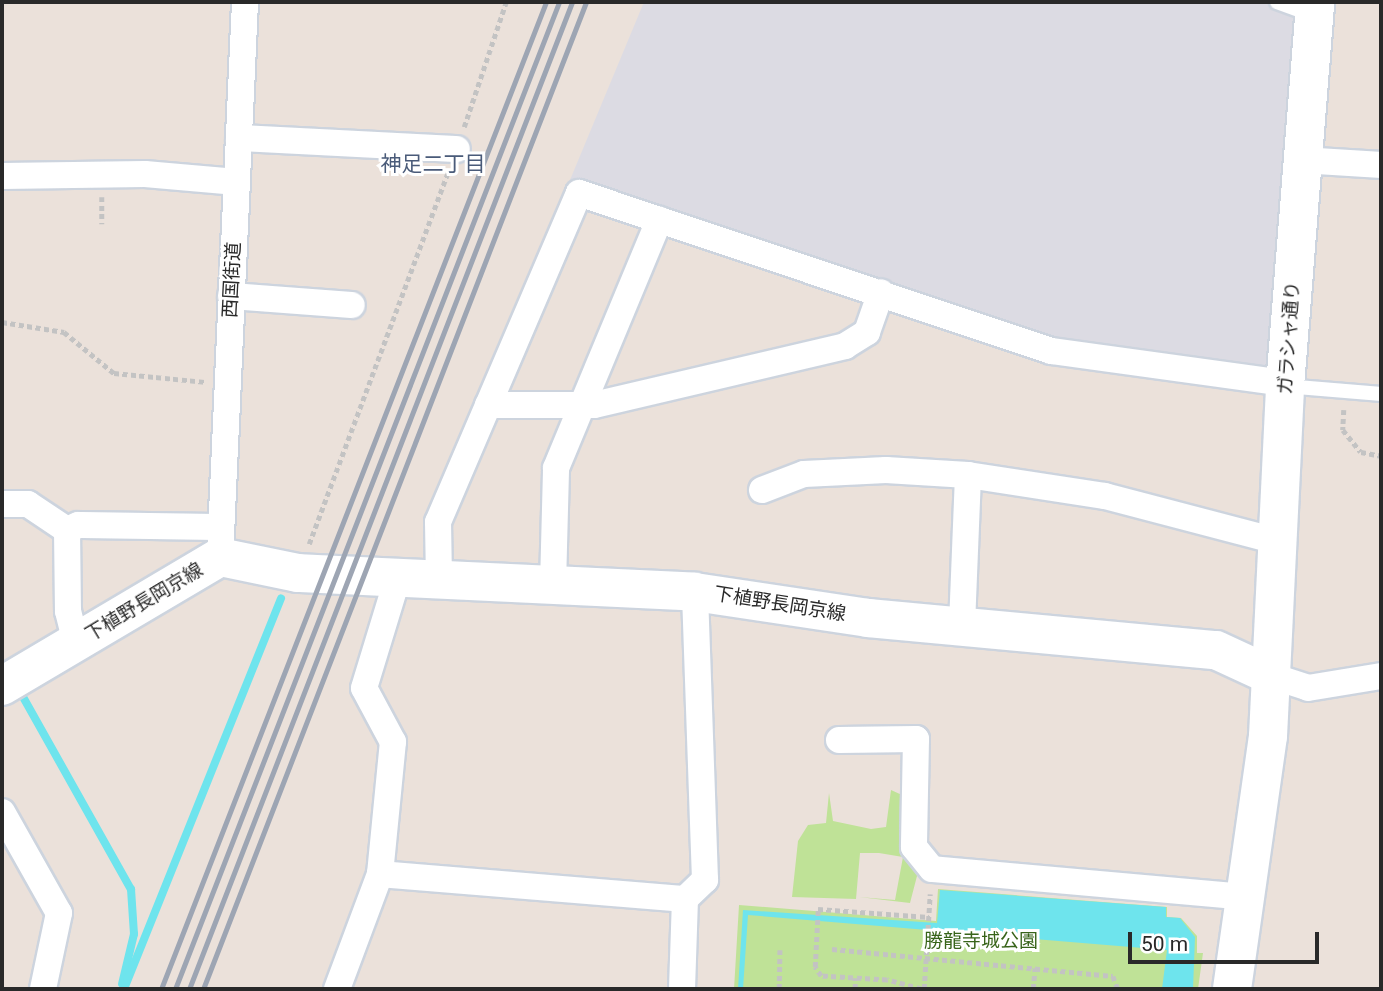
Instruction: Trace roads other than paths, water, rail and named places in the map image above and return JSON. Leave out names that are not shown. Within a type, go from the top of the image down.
[{"type":"main road","name":"ガラシャ通り","points":[[1272,676],[1285,384],[1314,9]]},
{"type":"main road","name":"下植野長岡京線","points":[[2,686],[76,643],[220,542],[298,573],[695,592],[868,618],[1216,650],[1272,676]]},
{"type":"main road","points":[[1233,989],[1268,736],[1272,676]]},
{"type":"street","name":"西国街道","points":[[220,542],[246,2]]},
{"type":"street","points":[[239,138],[457,149]]},
{"type":"street","points":[[1302,160],[1381,165]]},
{"type":"street","points":[[2,176],[145,174],[237,182]]},
{"type":"street","points":[[439,579],[438,522],[579,194],[881,292],[1051,351],[1285,384]]},
{"type":"street","points":[[553,585],[556,468],[659,220]]},
{"type":"street","points":[[488,405],[583,405],[845,346],[867,332],[881,292]]},
{"type":"street","points":[[231,296],[352,305]]},
{"type":"street","points":[[762,490],[804,474],[886,470],[968,475],[1104,496],[1280,542]]},
{"type":"street","points":[[962,625],[968,475]]},
{"type":"street","points":[[2,504],[28,504],[67,530]]},
{"type":"street","points":[[67,530],[78,525],[220,542]]},
{"type":"street","points":[[67,530],[68,611],[76,643]]},
{"type":"street","points":[[337,989],[380,874],[393,742],[364,688],[398,577]]},
{"type":"street","points":[[682,989],[685,899],[705,880],[695,592]]},
{"type":"street","points":[[1272,676],[1308,688],[1381,676]]},
{"type":"street","points":[[839,740],[916,739],[914,847],[932,869],[1246,897]]},
{"type":"street","points":[[2,812],[59,913],[43,989]]},
{"type":"street","points":[[380,874],[685,899]]},
{"type":"lane","points":[[1277,2],[1314,9]]},
{"type":"lane","points":[[1285,384],[1381,394]]},
{"type":"water","points":[[940,890],[1166,907],[1166,917],[1180,918],[1195,937],[1193,989],[1162,989],[1167,950],[748,915],[743,989],[738,989],[743,910],[937,923]]},
{"type":"waterway","points":[[124,989],[281,598]]},
{"type":"waterway","points":[[18,688],[131,889],[134,934],[122,984]]},
{"type":"railway","points":[[161,989],[546,2]]},
{"type":"railway","points":[[175,989],[559,2]]},
{"type":"railway","points":[[189,989],[572,2]]},
{"type":"railway","points":[[203,989],[586,2]]},
{"type":"district","name":"神足二丁目","points":[[433,164]]},
{"type":"park label","name":"勝龍寺城公園","points":[[981,941]]}]
